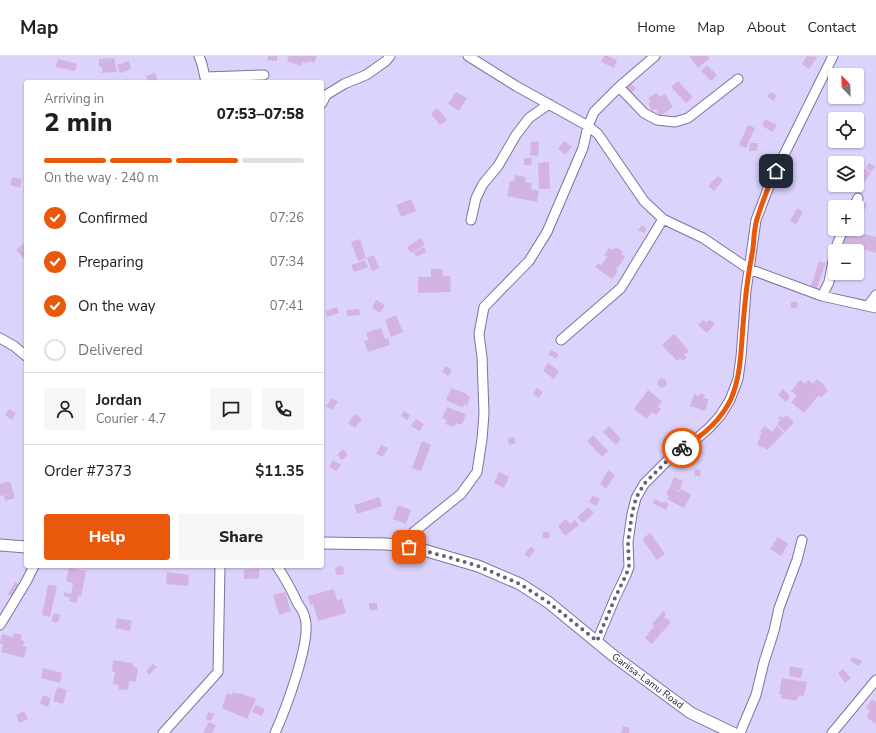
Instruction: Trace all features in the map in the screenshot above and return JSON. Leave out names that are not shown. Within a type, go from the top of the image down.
[{"type":"street","points":[[199,56],[206,79],[264,74]]},
{"type":"street","points":[[324,97],[344,84],[366,74],[386,61],[390,56]]},
{"type":"street","points":[[468,56],[516,86],[588,126],[598,134],[644,201],[663,219],[703,238],[749,269],[822,296],[872,307],[876,295]]},
{"type":"street","points":[[401,545],[415,531],[461,494],[476,472],[482,439],[484,414],[482,357],[479,334],[484,307],[530,261],[547,232],[583,148],[588,126],[594,112],[618,86],[655,56]]},
{"type":"street","points":[[597,641],[629,567],[628,542],[636,498],[644,484],[676,452],[693,442],[709,428],[720,416],[730,400],[738,378],[745,298],[756,220],[771,181],[833,56]]},
{"type":"street","points":[[618,86],[644,112],[657,120],[675,122],[688,118],[738,79]]},
{"type":"street","points":[[471,220],[476,198],[483,184],[498,166],[516,135],[529,118],[549,104]]},
{"type":"street","points":[[561,340],[621,288],[663,219]]},
{"type":"street","points":[[822,296],[829,282],[835,250],[840,236]]},
{"type":"street","points":[[0,338],[14,346],[24,354]]},
{"type":"street","points":[[740,733],[756,695],[779,608],[797,560],[802,540]]},
{"type":"street","name":"Gariisa-Lamu Road","points":[[324,544],[347,543],[401,545],[417,548],[478,566],[520,584],[548,602],[615,657],[691,713],[733,733]]},
{"type":"street","points":[[0,545],[24,547]]},
{"type":"street","points":[[0,626],[33,568]]},
{"type":"street","points":[[163,733],[218,672],[220,568]]},
{"type":"street","points":[[275,733],[286,709],[298,668],[307,627],[306,618],[279,568]]},
{"type":"street","points":[[832,733],[876,680]]},
{"type":"building","points":[[268,56],[277,56],[277,61],[267,60]]},
{"type":"building","points":[[289,56],[317,56],[314,63],[309,61],[308,63],[302,62],[301,66],[287,61]]},
{"type":"building","points":[[604,56],[617,60],[614,68],[601,62]]},
{"type":"building","points":[[689,56],[708,56],[710,58],[698,68]]},
{"type":"building","points":[[807,56],[817,57],[809,69],[802,64]]},
{"type":"building","points":[[114,58],[117,72],[102,73],[102,67],[99,67],[99,59]]},
{"type":"building","points":[[58,59],[77,64],[75,71],[56,67]]},
{"type":"building","points":[[129,61],[131,69],[120,73],[117,65]]},
{"type":"building","points":[[707,65],[717,75],[711,81],[701,71]]},
{"type":"building","points":[[155,73],[157,80],[148,80],[146,76]]},
{"type":"building","points":[[678,81],[693,97],[686,103],[671,87]]},
{"type":"building","points":[[630,83],[636,88],[632,93],[626,88]]},
{"type":"building","points":[[456,92],[467,98],[459,111],[448,104]]},
{"type":"building","points":[[770,92],[777,95],[774,101],[767,97]]},
{"type":"building","points":[[657,93],[659,97],[665,94],[673,107],[660,116],[656,109],[652,111],[648,103],[651,101],[648,98]]},
{"type":"building","points":[[437,108],[447,120],[440,125],[431,114]]},
{"type":"building","points":[[765,119],[777,125],[773,132],[762,126]]},
{"type":"building","points":[[748,125],[755,128],[746,148],[739,145]]},
{"type":"building","points":[[564,141],[572,147],[565,155],[558,149]]},
{"type":"building","points":[[531,142],[539,142],[538,156],[530,155]]},
{"type":"building","points":[[750,143],[758,143],[757,151],[749,151]]},
{"type":"building","points":[[524,158],[532,158],[531,165],[524,165]]},
{"type":"building","points":[[549,162],[550,189],[539,189],[538,163]]},
{"type":"building","points":[[869,163],[875,166],[871,172],[866,168]]},
{"type":"building","points":[[865,169],[871,173],[864,182]]},
{"type":"building","points":[[515,175],[526,177],[525,182],[532,183],[531,189],[539,191],[537,202],[507,196],[510,181],[514,181]]},
{"type":"building","points":[[718,176],[723,180],[714,191],[708,186]]},
{"type":"building","points":[[12,177],[22,179],[20,188],[10,185]]},
{"type":"building","points":[[411,199],[416,211],[401,217],[396,205]]},
{"type":"building","points":[[864,202],[867,204],[864,210]]},
{"type":"building","points":[[797,208],[803,212],[796,224],[790,221]]},
{"type":"building","points":[[642,225],[647,228],[644,233],[638,230]]},
{"type":"building","points":[[864,234],[876,237],[876,253],[864,249],[864,244],[847,244],[841,242],[843,236],[854,236],[860,238],[860,236],[864,236]]},
{"type":"building","points":[[421,238],[425,245],[411,253],[407,247]]},
{"type":"building","points":[[360,239],[366,258],[358,261],[351,242]]},
{"type":"building","points":[[24,243],[24,259],[16,250]]},
{"type":"building","points":[[424,247],[426,252],[416,257],[414,252]]},
{"type":"building","points":[[616,247],[623,252],[621,254],[625,257],[612,279],[595,267],[598,263],[601,265],[607,257],[604,255],[609,248],[612,250]]},
{"type":"building","points":[[374,255],[379,268],[372,271],[367,258]]},
{"type":"building","points":[[365,260],[368,267],[354,272],[351,265]]},
{"type":"building","points":[[819,261],[826,263],[817,288],[811,286]]},
{"type":"building","points":[[431,269],[442,269],[443,276],[450,276],[451,292],[418,293],[418,277],[431,277]]},
{"type":"building","points":[[376,300],[385,305],[380,313],[372,308]]},
{"type":"building","points":[[794,301],[797,302],[797,308],[794,309],[791,308],[790,305],[791,302]]},
{"type":"building","points":[[337,307],[339,313],[327,317],[326,311]]},
{"type":"building","points":[[359,309],[360,315],[347,316],[347,310]]},
{"type":"building","points":[[396,315],[403,332],[391,337],[385,320]]},
{"type":"building","points":[[703,320],[706,322],[710,320],[715,324],[707,333],[698,325]]},
{"type":"building","points":[[381,328],[385,339],[388,338],[390,345],[368,352],[364,341],[369,340],[366,333]]},
{"type":"building","points":[[674,334],[689,351],[684,355],[687,357],[683,361],[680,358],[677,361],[662,345]]},
{"type":"building","points":[[551,350],[559,354],[556,359],[548,354]]},
{"type":"building","points":[[548,363],[559,371],[554,379],[543,371]]},
{"type":"building","points":[[446,366],[452,370],[448,376],[442,372]]},
{"type":"building","points":[[662,378],[667,383],[662,388],[657,383]]},
{"type":"building","points":[[817,379],[828,390],[821,398],[819,395],[804,413],[791,402],[797,396],[791,391],[800,380],[805,384],[808,380],[813,384]]},
{"type":"building","points":[[451,388],[467,394],[467,396],[470,397],[467,406],[464,404],[463,408],[446,400]]},
{"type":"building","points":[[537,388],[543,392],[539,398],[533,394]]},
{"type":"building","points":[[783,389],[790,396],[786,402],[778,395]]},
{"type":"building","points":[[648,390],[662,401],[658,407],[661,409],[656,415],[652,412],[647,419],[634,409]]},
{"type":"building","points":[[700,393],[705,395],[704,398],[709,399],[705,411],[690,406],[694,394],[699,396]]},
{"type":"building","points":[[332,398],[338,402],[332,410],[326,406]]},
{"type":"building","points":[[447,407],[466,414],[462,425],[456,423],[454,427],[445,424],[447,420],[442,418]]},
{"type":"building","points":[[9,409],[16,413],[12,420],[5,415]]},
{"type":"building","points":[[404,411],[410,415],[407,420],[401,416]]},
{"type":"building","points":[[355,414],[362,419],[355,428],[348,423]]},
{"type":"building","points":[[786,415],[794,422],[785,432],[777,425],[780,420],[778,418],[780,416],[783,418]]},
{"type":"building","points":[[416,419],[424,424],[420,431],[411,426]]},
{"type":"building","points":[[609,426],[621,439],[616,445],[603,432]]},
{"type":"building","points":[[765,426],[772,432],[777,426],[784,433],[767,450],[762,446],[761,448],[757,444],[759,442],[757,441],[761,438],[759,436],[762,433],[760,431]]},
{"type":"building","points":[[593,435],[608,451],[602,457],[587,441]]},
{"type":"building","points":[[514,437],[516,443],[509,445],[508,438]]},
{"type":"building","points":[[422,441],[431,445],[421,471],[412,468]]},
{"type":"building","points":[[381,445],[388,448],[383,457],[376,454]]},
{"type":"building","points":[[343,449],[348,455],[342,460],[337,455]]},
{"type":"building","points":[[333,460],[341,465],[336,471],[329,466]]},
{"type":"building","points":[[695,469],[701,470],[700,476],[694,475]]},
{"type":"building","points":[[608,470],[615,475],[606,489],[600,484]]},
{"type":"building","points":[[499,472],[509,477],[504,488],[494,483]]},
{"type":"building","points":[[674,477],[683,481],[679,491],[670,487]]},
{"type":"building","points":[[10,481],[15,498],[5,501],[4,495],[0,496],[0,484]]},
{"type":"building","points":[[670,487],[679,492],[681,489],[691,495],[684,508],[667,499],[669,496],[666,494]]},
{"type":"building","points":[[593,495],[600,499],[596,506],[589,502]]},
{"type":"building","points":[[379,497],[382,506],[357,514],[354,505]]},
{"type":"building","points":[[655,499],[662,503],[664,501],[669,504],[666,510],[653,503]]},
{"type":"building","points":[[398,505],[411,510],[406,524],[393,519]]},
{"type":"building","points":[[588,507],[594,513],[583,523],[577,517]]},
{"type":"building","points":[[566,519],[570,524],[575,520],[579,525],[565,536],[558,526]]},
{"type":"building","points":[[546,531],[549,532],[549,538],[546,539],[543,538],[542,535],[543,532]]},
{"type":"building","points":[[650,533],[665,554],[657,560],[642,539]]},
{"type":"building","points":[[778,537],[788,544],[781,556],[770,549]]},
{"type":"building","points":[[531,547],[535,550],[529,558],[524,554]]},
{"type":"building","points":[[343,566],[344,574],[336,575],[335,567]]},
{"type":"building","points":[[69,568],[86,571],[81,597],[78,596],[77,603],[69,601],[70,598],[64,596],[64,592],[71,594],[73,583],[66,581]]},
{"type":"building","points":[[259,569],[259,578],[244,579],[244,570]]},
{"type":"building","points":[[167,572],[189,575],[188,586],[166,584]]},
{"type":"building","points":[[15,582],[22,586],[15,598],[8,594]]},
{"type":"building","points":[[48,585],[57,586],[50,617],[42,615]]},
{"type":"building","points":[[334,589],[337,600],[342,599],[346,613],[318,621],[313,604],[310,605],[308,596]]},
{"type":"building","points":[[285,592],[291,611],[279,615],[273,595]]},
{"type":"building","points":[[369,603],[377,603],[377,610],[369,610]]},
{"type":"building","points":[[663,611],[666,614],[664,617],[671,622],[652,644],[645,638],[654,626],[652,624]]},
{"type":"building","points":[[54,613],[60,615],[58,623],[51,621]]},
{"type":"building","points":[[117,618],[132,621],[130,631],[115,628]]},
{"type":"building","points":[[14,633],[22,635],[21,640],[24,641],[23,646],[27,647],[24,658],[1,652],[3,644],[0,643],[2,634],[13,637]]},
{"type":"building","points":[[853,657],[862,661],[859,666],[850,661]]},
{"type":"building","points":[[113,660],[133,663],[133,667],[138,668],[136,682],[129,681],[128,690],[118,689],[119,685],[113,684],[115,672],[112,672]]},
{"type":"building","points":[[153,664],[157,667],[149,675],[146,671]]},
{"type":"building","points":[[790,666],[803,669],[801,678],[789,676]]},
{"type":"building","points":[[43,668],[62,673],[60,683],[41,678]]},
{"type":"building","points":[[843,669],[851,678],[845,683],[838,673]]},
{"type":"building","points":[[782,678],[807,682],[804,696],[799,695],[797,701],[781,698],[782,695],[779,694]]},
{"type":"building","points":[[57,687],[67,690],[63,704],[53,701]]},
{"type":"building","points":[[233,692],[256,699],[247,719],[222,708],[227,693],[232,695]]},
{"type":"building","points":[[43,695],[51,698],[48,707],[40,704]]},
{"type":"building","points":[[872,699],[876,702],[876,724],[866,717],[870,711],[866,708]]},
{"type":"building","points":[[255,705],[265,709],[262,716],[252,712]]},
{"type":"building","points":[[24,711],[28,719],[19,723],[16,715]]},
{"type":"building","points":[[208,712],[214,714],[211,721],[206,719]]},
{"type":"building","points":[[209,722],[216,725],[212,733],[203,733]]},
{"type":"building","points":[[623,726],[630,728],[629,733],[621,733]]},
{"type":"way so far","points":[[409,547],[478,566],[520,584],[548,602],[597,641],[629,567],[628,542],[636,498],[644,484],[676,452],[682,448]]},
{"type":"route","points":[[682,448],[693,442],[720,416],[730,400],[738,378],[746,291],[756,220],[776,171]]}]
